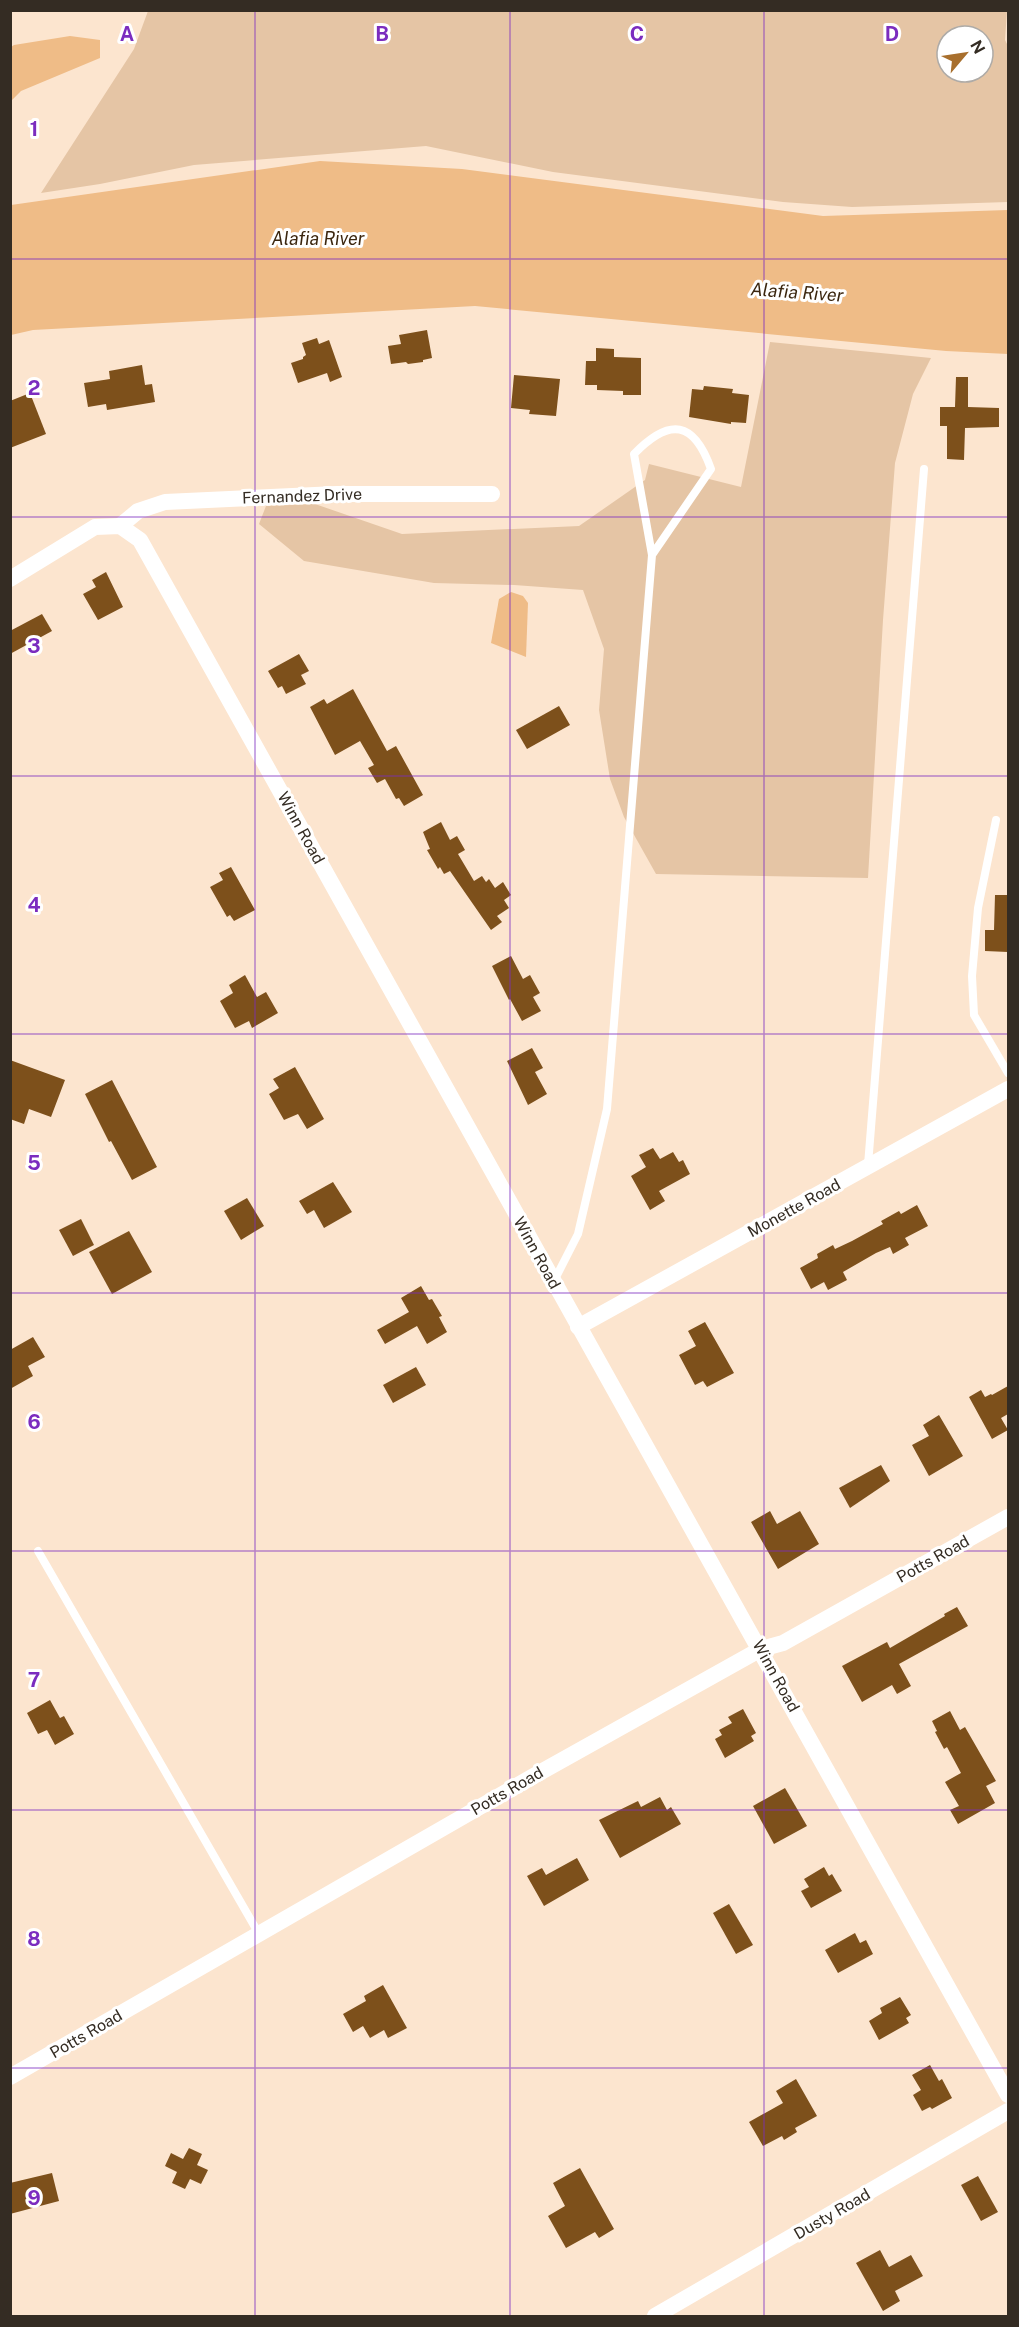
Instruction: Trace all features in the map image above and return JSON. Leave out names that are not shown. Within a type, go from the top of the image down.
[{"type":"street","name":"Fernandez Drive","points":[[120,526],[138,510],[165,502],[337,494],[492,494]]},
{"type":"street","points":[[10,579],[95,527],[120,526]]},
{"type":"street","name":"Winn Road","points":[[120,526],[140,540],[1008,2095]]},
{"type":"street","name":"Monette Road","points":[[578,1327],[1008,1089]]},
{"type":"street","name":"Potts Road","points":[[10,2077],[531,1777],[761,1649],[783,1643],[1008,1517]]},
{"type":"street","name":"Dusty Road","points":[[655,2316],[1008,2111]]},
{"type":"lane","points":[[554,1282],[578,1234],[607,1109],[652,555],[634,454],[644,444],[659,435],[673,429],[682,429],[692,434],[704,449],[711,470],[652,555]]},
{"type":"lane","points":[[868,1166],[924,469]]},
{"type":"lane","points":[[996,820],[978,908],[972,976],[974,1015],[1008,1073]]},
{"type":"lane","points":[[38,1551],[259,1934]]},
{"type":"shaded area","points":[[148,11],[1007,11],[1005,40],[1008,46],[1008,202],[852,207],[783,202],[553,172],[426,146],[194,165],[41,193],[134,49]]},
{"type":"shaded area","points":[[770,342],[931,358],[913,394],[895,463],[868,878],[656,874],[624,817],[610,779],[599,710],[604,649],[583,590],[434,583],[304,561],[259,524],[266,506],[315,504],[402,534],[579,526],[645,480],[649,464],[741,487]]},
{"type":"water","points":[[70,36],[100,40],[100,58],[21,91],[11,101],[11,47]]},
{"type":"water","name":"Alafia River","points":[[320,161],[462,169],[823,216],[1008,210],[1008,354],[946,351],[475,306],[33,330],[11,335],[11,205]]},
{"type":"water","points":[[511,592],[523,596],[528,603],[526,657],[491,643],[499,599]]},
{"type":"building","points":[[427,330],[432,358],[423,360],[423,362],[391,364],[388,346],[401,344],[399,335]]},
{"type":"building","points":[[317,338],[319,344],[329,340],[342,377],[330,382],[327,373],[298,383],[291,363],[303,359],[306,355],[302,343]]},
{"type":"building","points":[[596,348],[614,349],[614,357],[641,358],[641,395],[623,395],[623,391],[597,390],[597,385],[585,385],[586,361],[596,361]]},
{"type":"building","points":[[142,365],[145,385],[152,384],[155,402],[107,410],[106,404],[88,407],[84,383],[110,379],[109,371]]},
{"type":"building","points":[[514,375],[560,379],[556,416],[529,414],[530,410],[511,408]]},
{"type":"building","points":[[956,377],[968,377],[968,407],[999,408],[999,427],[965,428],[964,460],[947,459],[947,426],[940,426],[940,407],[955,407]]},
{"type":"building","points":[[704,386],[733,389],[732,393],[749,395],[746,423],[731,422],[731,424],[689,417],[692,389],[703,390]]},
{"type":"building","points":[[30,393],[46,434],[10,448],[10,401]]},
{"type":"building","points":[[106,572],[123,607],[98,620],[83,594],[96,587],[92,580]]},
{"type":"building","points":[[42,614],[52,631],[10,654],[10,631]]},
{"type":"building","points":[[299,654],[309,671],[301,675],[306,684],[286,694],[282,686],[278,688],[268,671]]},
{"type":"building","points":[[353,689],[387,751],[396,746],[423,795],[404,806],[399,798],[396,799],[385,779],[377,783],[368,768],[374,765],[360,741],[335,755],[310,707],[324,699],[327,704]]},
{"type":"building","points":[[559,706],[570,725],[527,749],[516,730]]},
{"type":"building","points":[[441,822],[450,840],[457,836],[465,850],[458,854],[474,881],[482,876],[486,882],[489,879],[495,888],[503,882],[511,895],[504,900],[509,908],[497,916],[502,922],[491,930],[450,871],[444,874],[440,867],[438,869],[427,850],[430,849],[423,832]]},
{"type":"building","points":[[231,867],[255,910],[234,921],[230,915],[227,917],[210,887],[223,880],[219,873]]},
{"type":"building","points":[[995,895],[1008,895],[1008,952],[985,951],[985,930],[994,930]]},
{"type":"building","points":[[511,956],[523,979],[530,975],[540,993],[533,997],[541,1011],[522,1021],[492,966]]},
{"type":"building","points":[[245,975],[257,997],[266,992],[278,1013],[252,1028],[249,1021],[235,1028],[220,1001],[233,993],[229,985]]},
{"type":"building","points":[[532,1048],[543,1068],[535,1072],[547,1094],[528,1105],[507,1061]]},
{"type":"building","points":[[10,1060],[65,1080],[51,1117],[29,1109],[24,1124],[10,1119]]},
{"type":"building","points":[[295,1067],[324,1119],[307,1129],[298,1114],[284,1120],[269,1094],[279,1088],[273,1079]]},
{"type":"building","points":[[112,1080],[157,1167],[132,1180],[111,1141],[109,1142],[85,1094]]},
{"type":"building","points":[[653,1148],[660,1159],[673,1152],[679,1162],[683,1160],[690,1174],[659,1191],[665,1201],[650,1210],[631,1176],[646,1167],[639,1155]]},
{"type":"building","points":[[333,1182],[352,1212],[324,1228],[314,1210],[307,1214],[299,1201]]},
{"type":"building","points":[[247,1198],[264,1226],[241,1240],[224,1211]]},
{"type":"building","points":[[917,1205],[928,1226],[905,1238],[909,1245],[893,1254],[890,1247],[876,1253],[843,1272],[847,1280],[828,1290],[824,1282],[811,1289],[800,1268],[818,1258],[817,1254],[833,1245],[835,1249],[852,1241],[883,1224],[881,1221],[899,1211],[901,1214]]},
{"type":"building","points":[[81,1219],[94,1245],[73,1256],[59,1230]]},
{"type":"building","points":[[129,1231],[152,1272],[112,1294],[89,1252]]},
{"type":"building","points":[[421,1286],[442,1316],[439,1317],[447,1332],[427,1344],[417,1326],[385,1344],[377,1330],[409,1312],[401,1298]]},
{"type":"building","points":[[705,1322],[734,1373],[707,1387],[703,1381],[695,1385],[679,1355],[696,1346],[688,1331]]},
{"type":"building","points":[[33,1337],[45,1357],[28,1366],[33,1376],[10,1389],[10,1350]]},
{"type":"building","points":[[416,1367],[426,1385],[393,1403],[383,1385]]},
{"type":"building","points":[[1008,1386],[1008,1414],[1001,1418],[1008,1430],[992,1439],[969,1397],[981,1390],[985,1397]]},
{"type":"building","points":[[939,1415],[963,1456],[929,1476],[912,1445],[929,1436],[923,1425]]},
{"type":"building","points":[[881,1465],[890,1481],[850,1508],[839,1488]]},
{"type":"building","points":[[770,1511],[777,1524],[800,1511],[819,1544],[778,1569],[751,1522]]},
{"type":"building","points":[[957,1607],[968,1626],[899,1664],[911,1686],[897,1694],[892,1685],[862,1702],[842,1666],[887,1642],[890,1648]]},
{"type":"building","points":[[50,1700],[60,1718],[64,1716],[74,1734],[55,1745],[47,1730],[38,1734],[27,1713]]},
{"type":"building","points":[[743,1709],[756,1733],[751,1736],[754,1741],[725,1758],[715,1739],[722,1735],[719,1730],[732,1723],[728,1717]]},
{"type":"building","points":[[950,1711],[960,1730],[965,1727],[996,1781],[986,1786],[995,1803],[958,1824],[950,1810],[959,1806],[945,1782],[961,1773],[947,1747],[944,1749],[932,1721]]},
{"type":"building","points":[[785,1788],[807,1826],[774,1844],[753,1806]]},
{"type":"building","points":[[660,1797],[667,1810],[671,1807],[681,1824],[620,1858],[599,1820],[638,1801],[641,1807]]},
{"type":"building","points":[[577,1858],[589,1880],[544,1906],[527,1876],[542,1868],[546,1875]]},
{"type":"building","points":[[824,1867],[829,1876],[832,1874],[842,1891],[811,1908],[801,1891],[809,1887],[804,1879]]},
{"type":"building","points":[[729,1904],[753,1945],[736,1954],[713,1913]]},
{"type":"building","points":[[855,1933],[860,1943],[866,1940],[873,1954],[838,1973],[825,1950]]},
{"type":"building","points":[[383,1985],[407,2028],[388,2038],[384,2030],[370,2038],[363,2026],[353,2032],[343,2014],[366,2001],[364,1996]]},
{"type":"building","points":[[900,1997],[911,2015],[906,2018],[909,2023],[879,2040],[869,2021],[882,2013],[880,2008]]},
{"type":"building","points":[[930,2065],[939,2081],[942,2079],[952,2098],[932,2109],[930,2107],[922,2111],[913,2095],[921,2090],[912,2075]]},
{"type":"building","points":[[796,2079],[817,2116],[795,2128],[797,2132],[784,2140],[782,2136],[763,2146],[749,2122],[783,2103],[776,2091]]},
{"type":"building","points":[[189,2148],[202,2154],[197,2165],[208,2170],[201,2184],[190,2179],[185,2189],[172,2183],[177,2172],[165,2166],[171,2153],[183,2159]]},
{"type":"building","points":[[580,2168],[614,2229],[599,2238],[595,2232],[566,2248],[548,2216],[565,2206],[553,2183]]},
{"type":"building","points":[[52,2173],[59,2201],[10,2214],[10,2183]]},
{"type":"building","points":[[978,2176],[998,2212],[981,2221],[961,2185]]},
{"type":"building","points":[[880,2250],[889,2267],[911,2255],[923,2276],[895,2291],[900,2301],[883,2311],[856,2263]]}]
